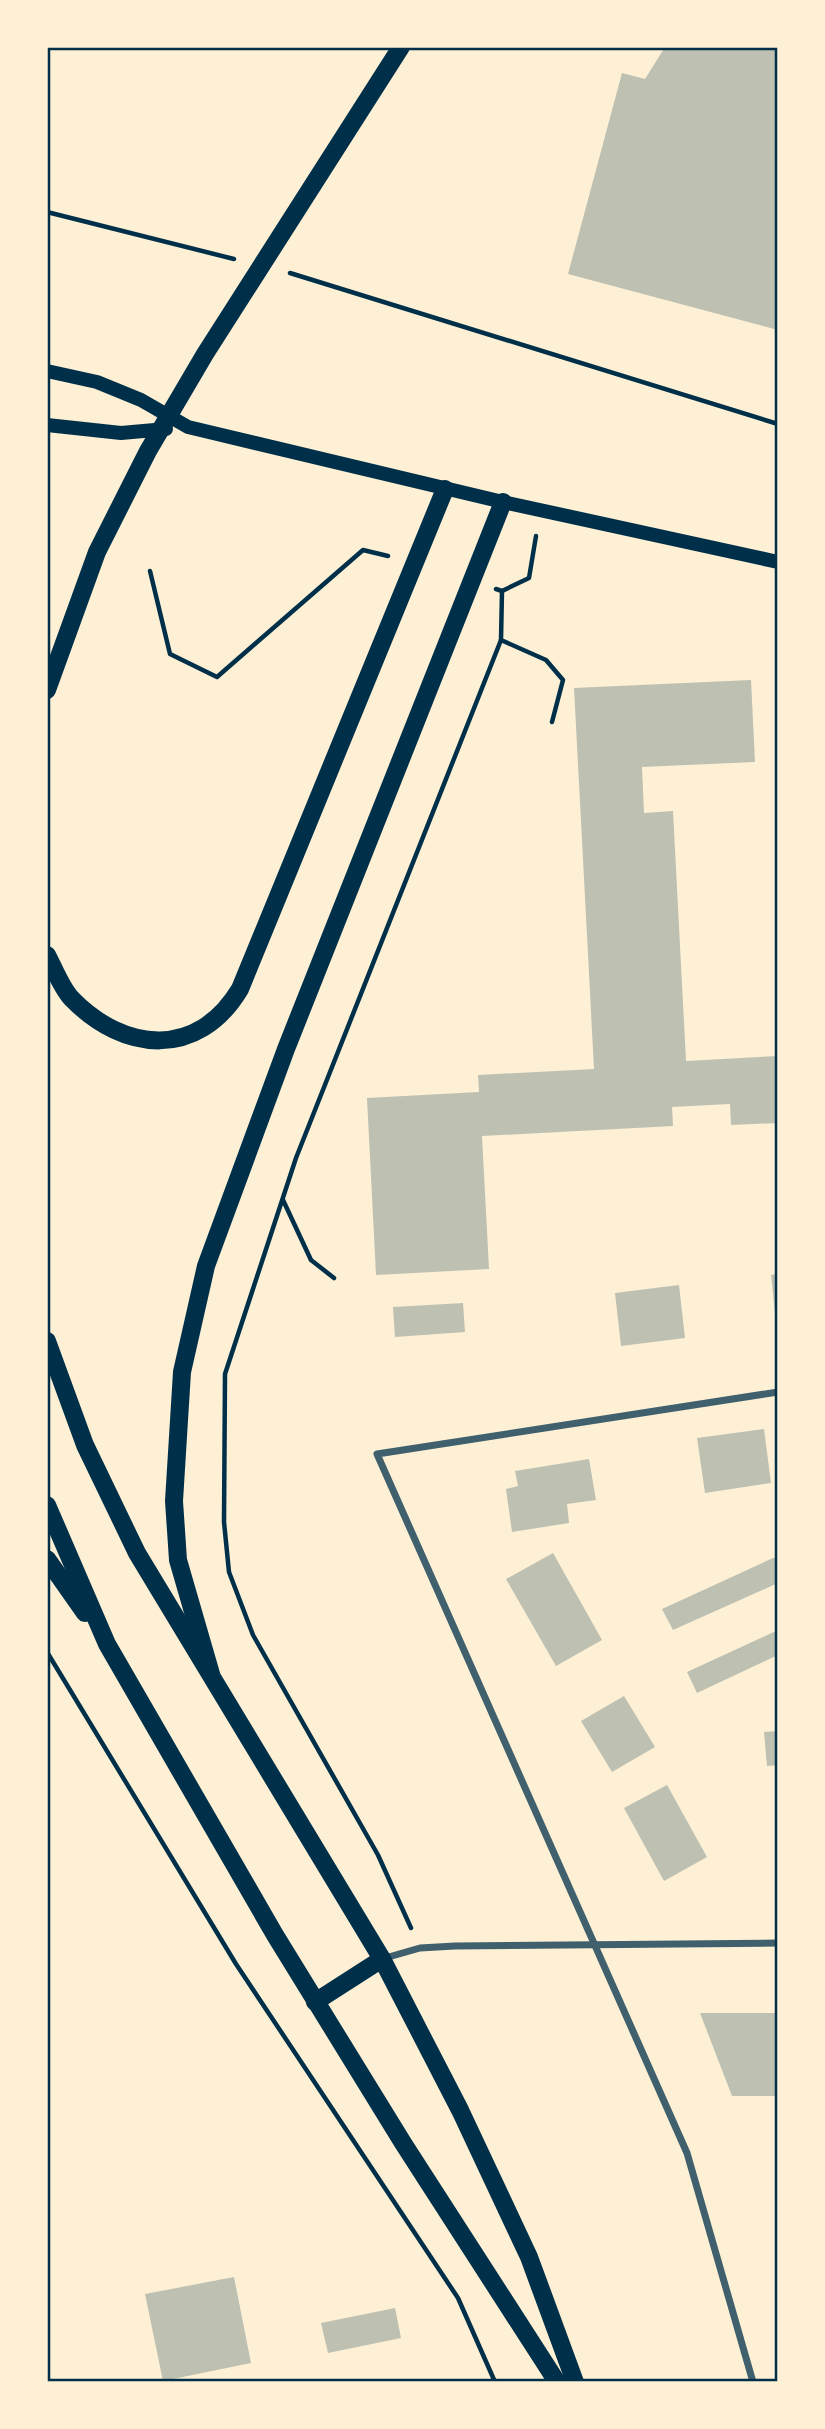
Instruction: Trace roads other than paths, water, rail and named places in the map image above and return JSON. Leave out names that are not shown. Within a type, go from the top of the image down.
[{"type":"main road","points":[[47,690],[97,552],[148,451],[205,354],[401,47]]},
{"type":"main road","points":[[47,370],[119,391],[188,427],[445,489],[778,562]]},
{"type":"main road","points":[[47,425],[121,433],[188,427]]},
{"type":"main road","points":[[47,955],[70,997],[103,1023],[131,1037],[158,1043],[184,1037],[208,1025],[228,1010],[240,989],[445,489]]},
{"type":"main road","points":[[211,1674],[178,1560],[174,1501],[182,1371],[206,1266],[286,1049],[503,502]]},
{"type":"main road","points":[[47,1340],[85,1445],[137,1553],[382,1959],[460,2110],[529,2257],[575,2382]]},
{"type":"main road","points":[[47,1505],[107,1644]]},
{"type":"main road","points":[[47,1559],[107,1644],[315,2002],[556,2382]]},
{"type":"main road","points":[[315,2002],[382,1959]]},
{"type":"street","points":[[753,2382],[687,2153],[377,1454],[778,1392]]},
{"type":"street","points":[[382,1959],[420,1948],[778,1943]]}]
